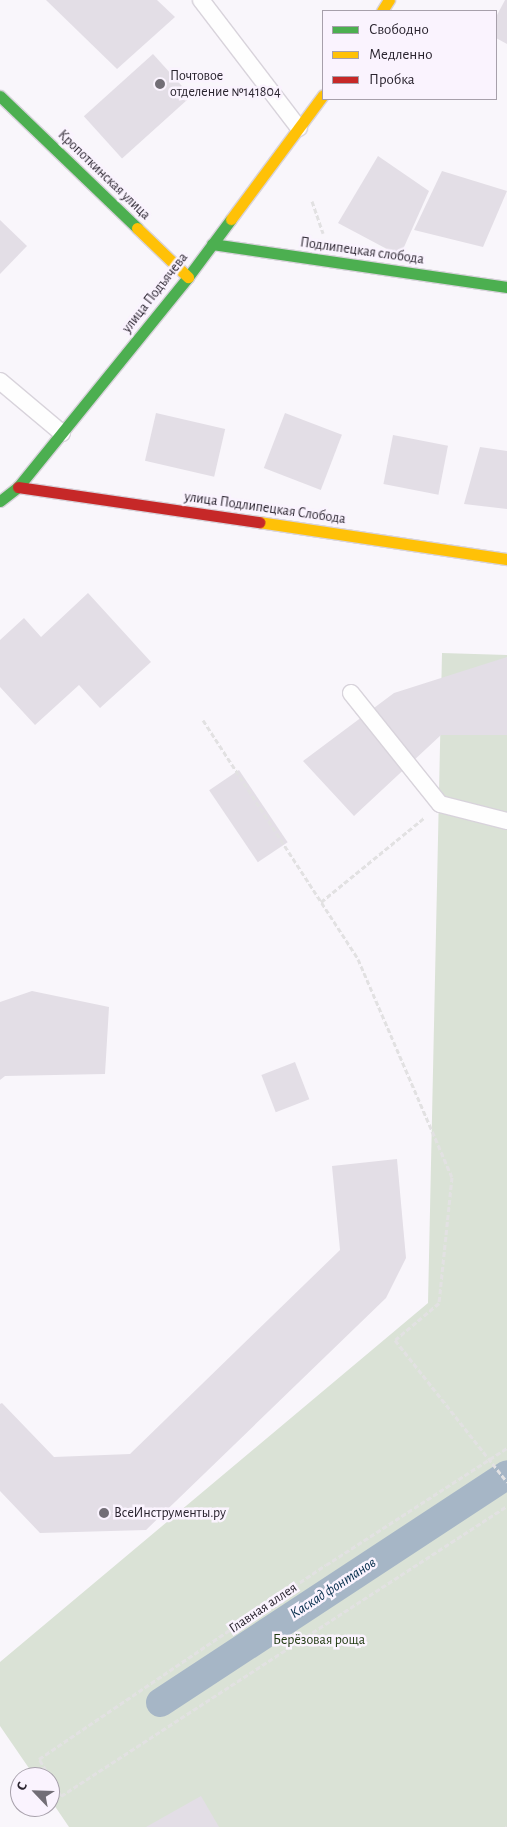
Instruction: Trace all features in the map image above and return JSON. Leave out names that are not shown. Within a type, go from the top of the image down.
[{"type":"street","name":"Кропоткинская улица","points":[[0,96],[188,277]]},
{"type":"street","name":"улица Подъячева","points":[[0,501],[18,488],[188,277],[322,96]]},
{"type":"street","name":"Подлипецкая слобода","points":[[212,244],[507,288]]},
{"type":"street","name":"улица Подлипецкая Слобода","points":[[18,488],[507,559]]},
{"type":"lane","points":[[201,0],[299,128]]},
{"type":"lane","points":[[0,381],[62,432]]},
{"type":"lane","points":[[351,692],[440,804],[507,821]]},
{"type":"path","points":[[203,720],[358,960],[452,1177],[440,1303],[395,1340],[507,1482]]},
{"type":"path","points":[[321,902],[440,804]]},
{"type":"path","name":"Главная аллея","points":[[43,1767],[39,1759],[326,1565],[507,1448]]},
{"type":"path","name":"Главная аллея","points":[[60,1794],[61,1796],[507,1506]]},
{"type":"green space","name":"Берёзовая роща","points":[[442,653],[507,655],[507,1827],[69,1827],[60,1814],[60,1767],[28,1767],[0,1726],[0,1662],[428,1303]]},
{"type":"building","points":[[46,0],[157,0],[175,17],[117,69]]},
{"type":"building","points":[[505,0],[507,0],[507,44],[497,39],[497,15]]},
{"type":"building","points":[[153,54],[191,96],[122,159],[84,116]]},
{"type":"building","points":[[378,156],[429,191],[400,256],[338,223]]},
{"type":"building","points":[[442,171],[507,191],[483,247],[414,230]]},
{"type":"building","points":[[0,220],[27,246],[0,274]]},
{"type":"building","points":[[156,413],[225,429],[214,477],[145,461]]},
{"type":"building","points":[[285,413],[342,435],[321,490],[264,468]]},
{"type":"building","points":[[393,435],[448,446],[438,495],[383,484]]},
{"type":"building","points":[[480,447],[507,451],[507,509],[464,504]]},
{"type":"building","points":[[88,593],[151,662],[100,708],[79,685],[35,725],[0,687],[0,640],[24,618],[41,637]]},
{"type":"building","points":[[507,657],[507,735],[441,735],[354,816],[303,761],[394,693]]},
{"type":"building","points":[[239,770],[288,842],[258,862],[209,790]]},
{"type":"building","points":[[32,991],[109,1007],[105,1074],[5,1076],[0,1080],[0,1002]]},
{"type":"building","points":[[295,1062],[309,1099],[276,1112],[261,1075]]},
{"type":"building","points":[[397,1159],[406,1258],[386,1298],[146,1530],[40,1533],[0,1491],[0,1404],[2,1403],[54,1457],[130,1454],[340,1250],[332,1166]]},
{"type":"building","points":[[201,1796],[219,1827],[146,1827]]},
{"type":"waterway","name":"Каскад фонтанов","points":[[160,1702],[507,1474]]},
{"type":"traffic: fast","points":[[0,96],[137,228]]},
{"type":"traffic: fast","points":[[0,501],[18,487],[188,277],[231,219]]},
{"type":"traffic: fast","points":[[212,244],[507,287]]},
{"type":"traffic: slow","points":[[383,10],[389,0]]},
{"type":"traffic: slow","points":[[231,219],[322,96]]},
{"type":"traffic: slow","points":[[137,228],[188,277]]},
{"type":"traffic: slow","points":[[259,522],[507,559]]},
{"type":"traffic: jam","points":[[18,487],[259,522]]},
{"type":"place","name":"Почтовое отделение №141804","points":[[160,84]]},
{"type":"place","name":"ВсеИнструменты.ру","points":[[104,1513]]}]
